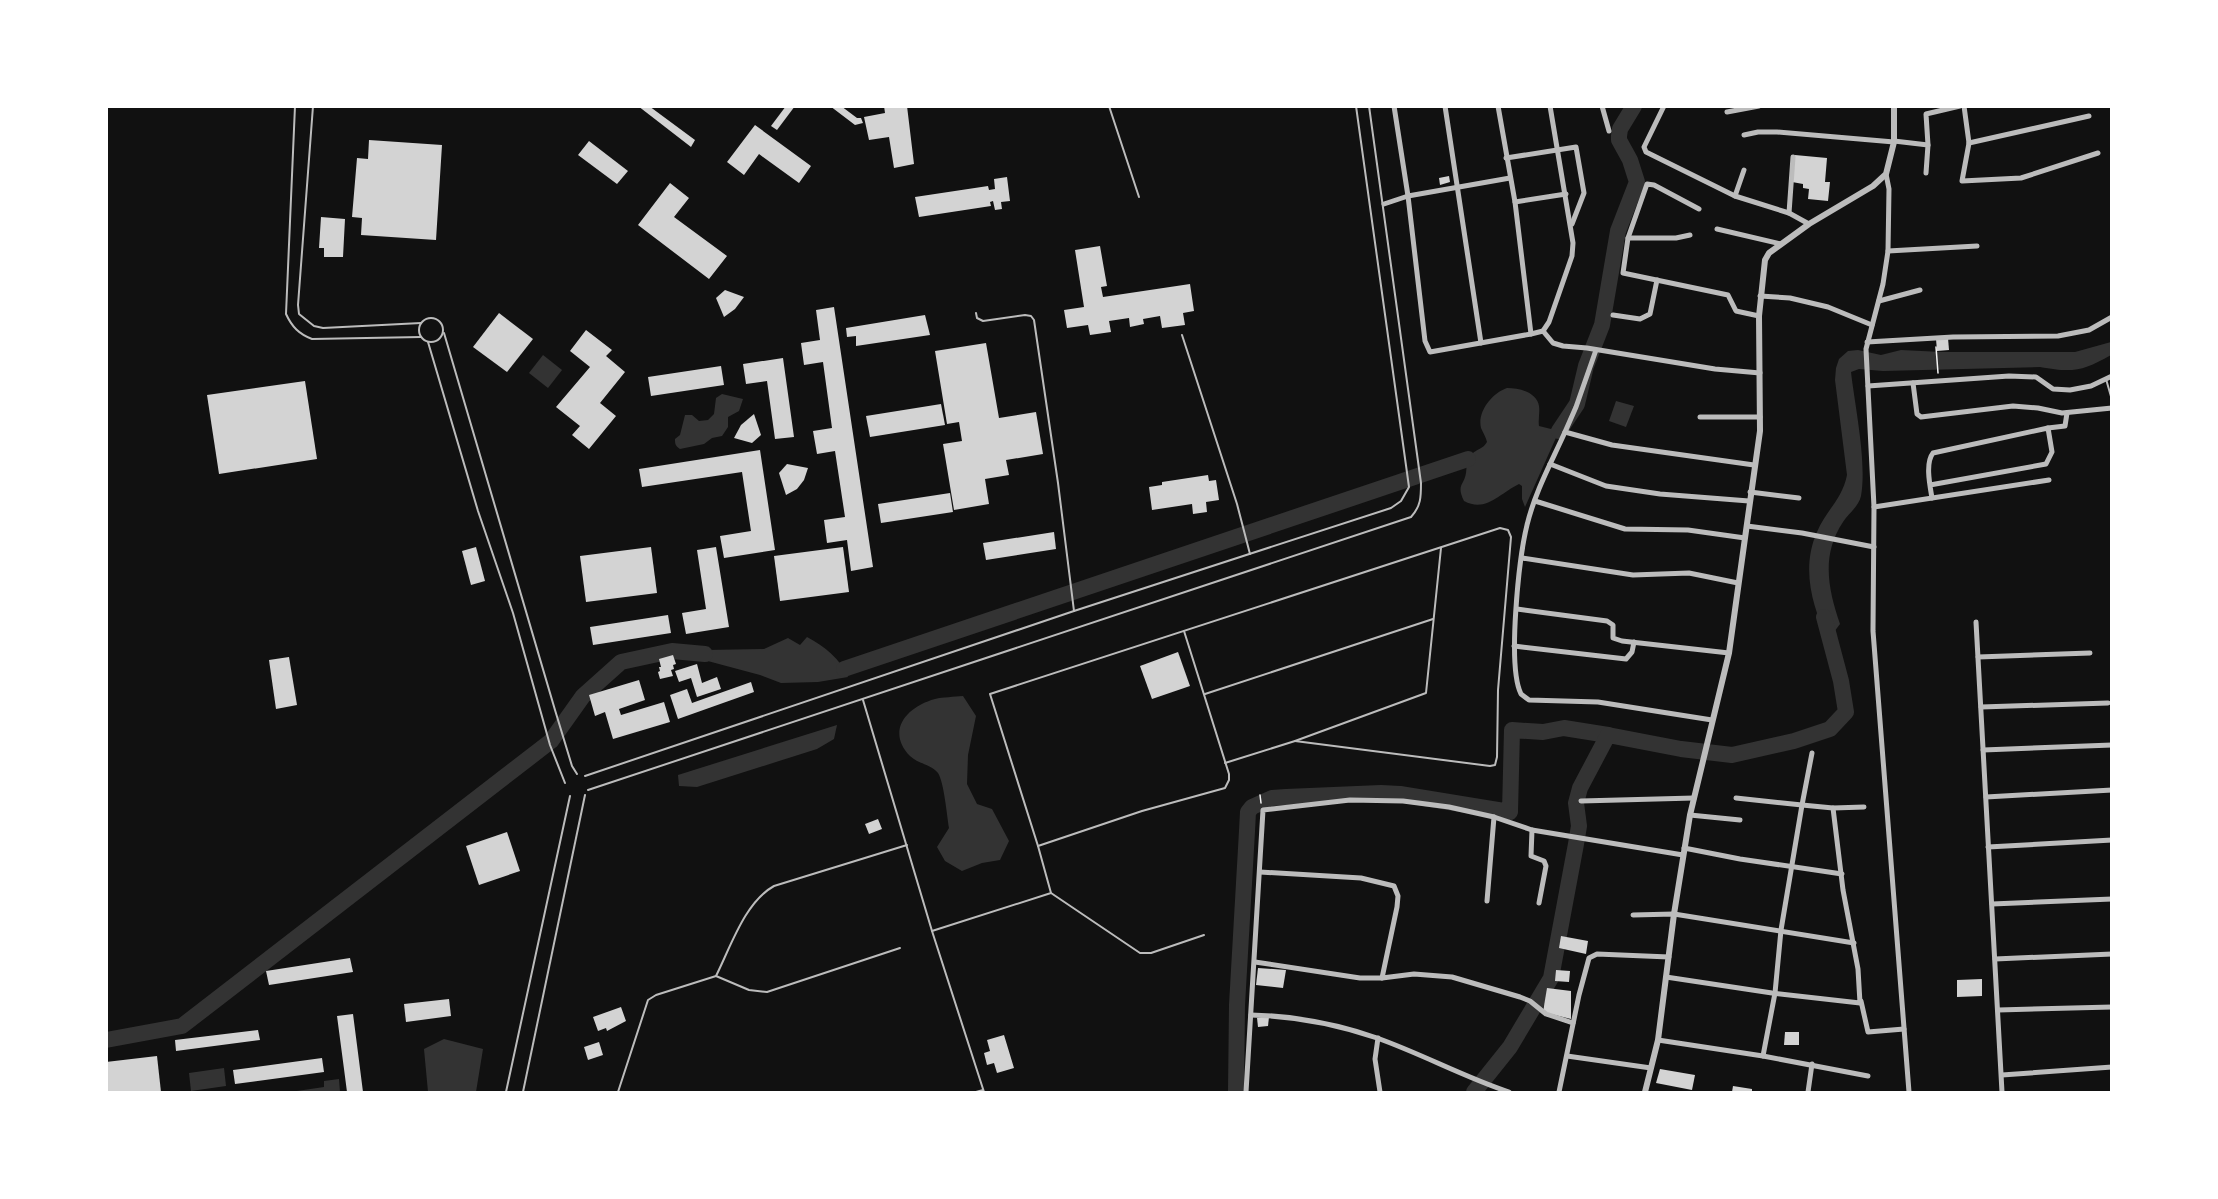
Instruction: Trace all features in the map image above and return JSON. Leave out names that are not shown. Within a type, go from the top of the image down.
[{"type":"street","points":[[1394,106],[1408,196],[1426,347],[1430,352],[1543,331],[1549,322],[1572,256],[1574,243],[1550,106]]},
{"type":"street","points":[[1445,106],[1481,343]]},
{"type":"street","points":[[1498,106],[1515,202],[1531,334]]},
{"type":"street","points":[[1602,106],[1609,131]]},
{"type":"street","points":[[1664,106],[1644,150],[1735,196],[1789,213],[1809,224]]},
{"type":"street","points":[[1727,112],[1759,106]]},
{"type":"street","points":[[1894,106],[1894,142],[1886,174],[1889,189],[1888,251],[1879,301],[1867,342],[1866,374],[1874,507],[1873,631],[1909,1092]]},
{"type":"street","points":[[1926,173],[1928,145],[1926,114],[1962,106],[1969,143],[1962,181],[2021,178],[2098,153]]},
{"type":"street","points":[[1969,143],[2089,116]]},
{"type":"street","points":[[1744,135],[1777,132],[1928,145]]},
{"type":"street","points":[[1506,158],[1574,146],[1578,148],[1584,193],[1572,225]]},
{"type":"street","points":[[1789,213],[1793,157]]},
{"type":"street","points":[[1735,196],[1744,170]]},
{"type":"street","points":[[1645,1092],[1658,1040],[1674,914],[1690,815],[1729,652],[1750,492],[1759,442],[1759,316],[1765,260],[1769,253],[1809,224],[1874,186],[1886,174]]},
{"type":"street","points":[[1384,204],[1408,196],[1510,178]]},
{"type":"street","points":[[1699,209],[1654,185],[1647,184],[1628,238],[1623,273],[1728,295],[1736,311],[1759,316]]},
{"type":"street","points":[[1515,202],[1566,194]]},
{"type":"street","points":[[1717,229],[1781,244]]},
{"type":"street","points":[[1628,238],[1676,238],[1690,235]]},
{"type":"street","points":[[1888,251],[1977,246]]},
{"type":"street","points":[[1613,315],[1645,318],[1650,314],[1657,280]]},
{"type":"street","points":[[1879,301],[1920,290]]},
{"type":"street","points":[[1760,296],[1790,298],[1828,307],[1872,325]]},
{"type":"street","points":[[1867,342],[1953,337],[2058,336],[2089,330],[2112,317]]},
{"type":"street","points":[[1543,331],[1553,343],[1563,346],[1715,369],[1760,373]]},
{"type":"street","points":[[1592,349],[1576,407],[1550,464],[1526,526],[1514,646],[1518,688],[1521,694],[1529,700],[1598,702],[1712,720]]},
{"type":"street","points":[[1868,387],[2027,376],[2036,378],[2053,388],[2070,390],[2091,386],[2109,378]]},
{"type":"street","points":[[1913,383],[1917,414],[1922,417],[2013,406],[2067,413],[2112,408]]},
{"type":"street","points":[[1932,498],[1929,457],[1933,453],[2065,426],[2067,413]]},
{"type":"street","points":[[1700,417],[1760,417]]},
{"type":"street","points":[[1930,485],[2046,464],[2052,452],[2048,428]]},
{"type":"street","points":[[1565,432],[1612,445],[1754,465]]},
{"type":"street","points":[[1550,464],[1606,486],[1660,494],[1749,501]]},
{"type":"street","points":[[1874,507],[2049,480]]},
{"type":"street","points":[[1750,492],[1799,498]]},
{"type":"street","points":[[1535,501],[1625,529],[1688,530],[1745,538]]},
{"type":"street","points":[[1747,526],[1802,533],[1874,547]]},
{"type":"street","points":[[1522,558],[1633,575],[1689,573],[1738,583]]},
{"type":"street","points":[[1517,609],[1607,621],[1612,625],[1613,638],[1622,641],[1729,652]]},
{"type":"street","points":[[1976,622],[2002,1092]]},
{"type":"street","points":[[1514,646],[1626,659],[1632,652],[1634,642]]},
{"type":"street","points":[[1978,657],[2090,654]]},
{"type":"street","points":[[1980,707],[2108,702]]},
{"type":"street","points":[[1983,750],[2112,745]]},
{"type":"street","points":[[1763,1056],[1775,993],[1781,930],[1812,753]]},
{"type":"street","points":[[1986,797],[2112,790]]},
{"type":"street","points":[[1581,801],[1694,798]]},
{"type":"street","points":[[1736,798],[1833,808],[1864,807]]},
{"type":"street","points":[[1246,1092],[1262,809],[1377,799],[1449,807],[1494,817],[1532,830],[1842,874]]},
{"type":"street","points":[[1833,808],[1845,900],[1854,943],[1858,1002],[1868,1032],[1904,1029]]},
{"type":"street","points":[[1690,815],[1740,820]]},
{"type":"street","points":[[1487,901],[1494,817]]},
{"type":"street","points":[[1532,830],[1531,857],[1544,861],[1546,866],[1539,903]]},
{"type":"street","points":[[1988,847],[2112,840]]},
{"type":"street","points":[[1260,872],[1361,878],[1391,884],[1397,891],[1397,907],[1382,978]]},
{"type":"street","points":[[1992,904],[2112,899]]},
{"type":"street","points":[[1633,915],[1674,914],[1854,943]]},
{"type":"street","points":[[1559,1092],[1586,965],[1591,956],[1597,954],[1670,957]]},
{"type":"street","points":[[1995,960],[2112,954]]},
{"type":"street","points":[[1255,962],[1360,978],[1414,974],[1452,977],[1530,1001],[1542,1012],[1573,1023]]},
{"type":"street","points":[[1666,977],[1858,1002]]},
{"type":"street","points":[[1998,1010],[2112,1007]]},
{"type":"street","points":[[1251,1015],[1315,1021],[1346,1028],[1378,1038],[1474,1080],[1509,1092]]},
{"type":"street","points":[[1378,1038],[1375,1059],[1380,1092]]},
{"type":"street","points":[[1658,1040],[1812,1064],[1868,1076]]},
{"type":"street","points":[[1567,1056],[1651,1068]]},
{"type":"street","points":[[1808,1092],[1812,1064]]},
{"type":"street","points":[[2002,1075],[2112,1067]]},
{"type":"lane","points":[[295,106],[286,314],[291,324],[300,334],[312,339],[421,337],[428,342],[435,342],[444,333]]},
{"type":"lane","points":[[313,106],[299,314],[314,326],[323,328],[421,323],[428,318],[438,319],[444,328],[555,710],[572,766],[578,774]]},
{"type":"lane","points":[[1110,106],[1139,197]]},
{"type":"lane","points":[[585,776],[1074,611],[1391,508],[1401,501],[1408,487],[1406,468],[1356,106]]},
{"type":"lane","points":[[588,790],[1411,517],[1419,509],[1421,499],[1418,463],[1369,106]]},
{"type":"lane","points":[[976,313],[977,318],[983,321],[1025,315],[1031,316],[1034,320],[1074,611]]},
{"type":"lane","points":[[421,323],[419,328],[421,337]]},
{"type":"lane","points":[[1182,335],[1250,554]]},
{"type":"lane","points":[[428,342],[478,511],[513,613],[550,745],[565,783]]},
{"type":"lane","points":[[2109,378],[2112,400]]},
{"type":"lane","points":[[1204,935],[1151,953],[1140,953],[1051,893],[990,694],[1500,528],[1508,530],[1511,537],[1497,690],[1495,765],[1417,758],[1295,741]]},
{"type":"lane","points":[[1225,763],[1295,741],[1426,693],[1441,548]]},
{"type":"lane","points":[[1204,695],[1433,619]]},
{"type":"lane","points":[[1038,846],[1142,811],[1225,788],[1229,774],[1184,631]]},
{"type":"lane","points":[[863,699],[932,931],[983,1091],[976,1092]]},
{"type":"lane","points":[[524,1092],[585,795]]},
{"type":"lane","points":[[506,1092],[570,796]]},
{"type":"lane","points":[[716,976],[749,910],[754,902],[769,889],[907,845]]},
{"type":"lane","points":[[932,931],[1051,893]]},
{"type":"lane","points":[[618,1092],[648,1000],[652,996],[716,976],[749,990],[767,992],[900,948]]},
{"type":"path","points":[[1936,347],[1938,373]]},
{"type":"path","points":[[1260,795],[1262,809]]},
{"type":"shaded area","points":[[2111,342],[2111,355],[2085,367],[2070,370],[2040,367],[1883,371],[1859,369],[1851,372],[1862,451],[1861,496],[1836,534],[1829,560],[1832,598],[1840,624],[1828,640],[1813,600],[1809,573],[1812,546],[1817,532],[1838,498],[1847,475],[1835,380],[1839,359],[1848,351],[1858,350],[1881,355],[1901,350],[2075,352]]},
{"type":"shaded area","points":[[543,355],[562,370],[548,388],[529,373]]},
{"type":"shaded area","points":[[1507,388],[1522,390],[1535,397],[1539,406],[1539,426],[1559,431],[1525,507],[1522,499],[1522,486],[1519,484],[1486,503],[1472,504],[1464,501],[1461,486],[1470,456],[1487,442],[1481,428],[1481,416],[1491,399]]},
{"type":"shaded area","points":[[722,394],[743,399],[739,411],[728,417],[728,427],[722,436],[712,438],[704,444],[678,448],[675,439],[680,435],[685,415],[692,415],[699,421],[708,420],[714,414],[716,398]]},
{"type":"shaded area","points":[[1616,401],[1634,406],[1626,427],[1609,421]]},
{"type":"shaded area","points":[[807,637],[831,654],[841,664],[848,677],[818,682],[781,683],[704,660],[706,650],[764,649],[788,638],[800,645]]},
{"type":"shaded area","points":[[963,696],[976,716],[968,755],[967,784],[977,804],[992,809],[1009,841],[1000,860],[982,863],[962,871],[945,861],[937,847],[949,828],[940,777],[935,770],[910,756],[903,747],[900,729],[908,714],[915,708],[938,698]]},
{"type":"shaded area","points":[[837,725],[834,739],[817,749],[697,787],[679,786],[678,775]]},
{"type":"shaded area","points":[[444,1039],[483,1049],[476,1092],[428,1092],[424,1049]]},
{"type":"shaded area","points":[[224,1068],[226,1086],[191,1091],[189,1073]]},
{"type":"shaded area","points":[[339,1079],[340,1092],[290,1092],[324,1087],[324,1081]]},
{"type":"building","points":[[638,106],[649,106],[695,140],[691,147]]},
{"type":"building","points":[[786,106],[795,106],[777,130],[771,126]]},
{"type":"building","points":[[830,106],[841,106],[857,118],[861,118],[863,123],[855,125]]},
{"type":"building","points":[[884,106],[907,106],[914,164],[894,168],[889,137],[869,140],[864,117],[885,113]]},
{"type":"building","points":[[755,125],[811,166],[799,183],[759,154],[744,175],[727,162]]},
{"type":"building","points":[[369,140],[442,145],[436,240],[361,235],[362,218],[352,217],[357,158],[368,159]]},
{"type":"building","points":[[589,141],[628,171],[617,184],[578,155]]},
{"type":"building","points":[[1795,155],[1827,158],[1825,182],[1830,182],[1828,201],[1808,199],[1809,189],[1803,188],[1803,184],[1792,182]]},
{"type":"building","points":[[1449,176],[1450,182],[1440,185],[1439,178]]},
{"type":"building","points":[[1007,177],[1010,201],[1001,202],[1002,209],[995,210],[993,201],[990,202],[991,206],[919,217],[915,197],[988,186],[989,190],[995,189],[994,179]]},
{"type":"building","points":[[670,183],[689,198],[674,217],[727,256],[709,279],[638,225]]},
{"type":"building","points":[[321,217],[345,219],[343,257],[324,257],[324,248],[319,248]]},
{"type":"building","points":[[1100,246],[1107,286],[1101,287],[1103,297],[1190,284],[1194,311],[1183,313],[1185,325],[1162,328],[1160,316],[1143,319],[1144,324],[1130,327],[1129,318],[1109,321],[1111,332],[1090,335],[1088,325],[1067,328],[1064,310],[1084,307],[1075,250]]},
{"type":"building","points":[[725,290],[744,297],[735,309],[724,317],[716,298]]},
{"type":"building","points":[[834,307],[873,567],[851,571],[847,540],[827,543],[824,520],[845,517],[835,451],[817,454],[813,431],[832,428],[823,362],[804,365],[801,343],[820,340],[816,310]]},
{"type":"building","points":[[499,313],[533,339],[507,372],[473,347]]},
{"type":"building","points":[[925,315],[930,335],[856,346],[856,336],[847,337],[846,328]]},
{"type":"building","points":[[586,330],[612,350],[606,356],[625,372],[600,403],[616,416],[589,449],[572,435],[580,426],[556,407],[590,367],[570,351]]},
{"type":"building","points":[[1948,338],[1949,350],[1937,351],[1936,339]]},
{"type":"building","points":[[986,343],[999,418],[1036,412],[1043,454],[1006,460],[1009,475],[985,479],[989,504],[954,510],[943,444],[962,441],[959,422],[947,424],[935,351]]},
{"type":"building","points":[[783,358],[794,437],[775,439],[767,381],[746,384],[743,364]]},
{"type":"building","points":[[721,366],[724,385],[651,396],[648,377]]},
{"type":"building","points":[[305,381],[317,459],[219,474],[207,395]]},
{"type":"building","points":[[941,404],[945,425],[870,437],[866,416]]},
{"type":"building","points":[[754,414],[761,435],[752,443],[734,438],[741,425]]},
{"type":"building","points":[[760,450],[775,550],[724,558],[720,536],[751,531],[742,472],[642,487],[639,469]]},
{"type":"building","points":[[787,464],[808,468],[804,480],[797,489],[786,495],[779,473]]},
{"type":"building","points":[[1208,475],[1209,481],[1216,480],[1219,500],[1206,502],[1207,512],[1193,514],[1192,504],[1152,510],[1149,487],[1162,485],[1162,482]]},
{"type":"building","points":[[950,493],[953,512],[881,523],[878,504]]},
{"type":"building","points":[[1054,532],[1056,549],[986,560],[983,543]]},
{"type":"building","points":[[476,547],[485,581],[471,585],[462,551]]},
{"type":"building","points":[[651,547],[657,593],[586,602],[580,556]]},
{"type":"building","points":[[716,547],[729,627],[686,634],[682,613],[706,609],[697,550]]},
{"type":"building","points":[[843,547],[849,592],[780,601],[774,556]]},
{"type":"building","points":[[668,615],[671,633],[593,645],[590,627]]},
{"type":"building","points":[[1178,652],[1190,686],[1152,699],[1140,666]]},
{"type":"building","points":[[673,655],[676,664],[671,670],[673,676],[660,679],[659,659]]},
{"type":"building","points":[[289,657],[297,705],[276,709],[269,660]]},
{"type":"building","points":[[697,664],[702,683],[717,677],[721,689],[697,697],[691,678],[679,682],[675,671]]},
{"type":"building","points":[[639,680],[645,700],[619,709],[621,715],[664,702],[670,722],[613,739],[605,712],[595,716],[589,695]]},
{"type":"building","points":[[751,682],[754,692],[678,719],[670,695],[687,689],[692,703]]},
{"type":"building","points":[[878,819],[882,829],[869,834],[865,824]]},
{"type":"building","points":[[507,832],[520,871],[479,885],[466,846]]},
{"type":"building","points":[[1561,936],[1588,941],[1586,954],[1559,948]]},
{"type":"building","points":[[350,958],[353,972],[269,985],[266,971]]},
{"type":"building","points":[[1258,968],[1286,970],[1283,988],[1256,985]]},
{"type":"building","points":[[1556,970],[1570,971],[1569,982],[1555,981]]},
{"type":"building","points":[[1982,979],[1982,996],[1957,997],[1957,980]]},
{"type":"building","points":[[1547,988],[1571,991],[1571,1019],[1543,1012]]},
{"type":"building","points":[[449,999],[451,1016],[406,1022],[404,1004]]},
{"type":"building","points":[[621,1007],[626,1021],[607,1031],[606,1028],[598,1031],[593,1017]]},
{"type":"building","points":[[353,1014],[363,1092],[347,1092],[337,1016]]},
{"type":"building","points":[[1269,1017],[1268,1026],[1258,1027],[1257,1018]]},
{"type":"building","points":[[258,1030],[260,1040],[176,1051],[175,1040]]},
{"type":"building","points":[[1785,1032],[1799,1032],[1799,1045],[1784,1045]]},
{"type":"building","points":[[1004,1035],[1014,1068],[997,1073],[994,1063],[987,1065],[984,1053],[990,1051],[987,1040]]},
{"type":"building","points":[[599,1042],[603,1055],[588,1060],[584,1047]]},
{"type":"building","points":[[157,1056],[161,1092],[106,1092],[106,1062]]},
{"type":"building","points":[[322,1058],[324,1072],[235,1084],[233,1070]]},
{"type":"building","points":[[1660,1069],[1695,1075],[1692,1090],[1656,1083]]},
{"type":"building","points":[[1733,1086],[1752,1089],[1752,1092],[1732,1092]]},
{"type":"waterway","points":[[1559,431],[1577,404],[1586,366],[1602,325],[1618,231],[1637,182],[1630,160],[1619,140],[1620,129],[1634,106]]},
{"type":"waterway","points":[[844,669],[1468,459]]},
{"type":"waterway","points":[[1474,1092],[1510,1047],[1551,978],[1579,826],[1576,803],[1580,788],[1608,735],[1681,749],[1732,755],[1794,741],[1830,729],[1846,712],[1841,681],[1824,617]]},
{"type":"waterway","points":[[106,1040],[182,1026],[551,741],[583,696],[621,662],[672,651],[705,654]]},
{"type":"waterway","points":[[1236,1092],[1237,1005],[1248,812],[1252,807],[1272,798],[1381,793],[1510,812],[1512,730],[1543,732],[1564,728],[1608,735]]}]
